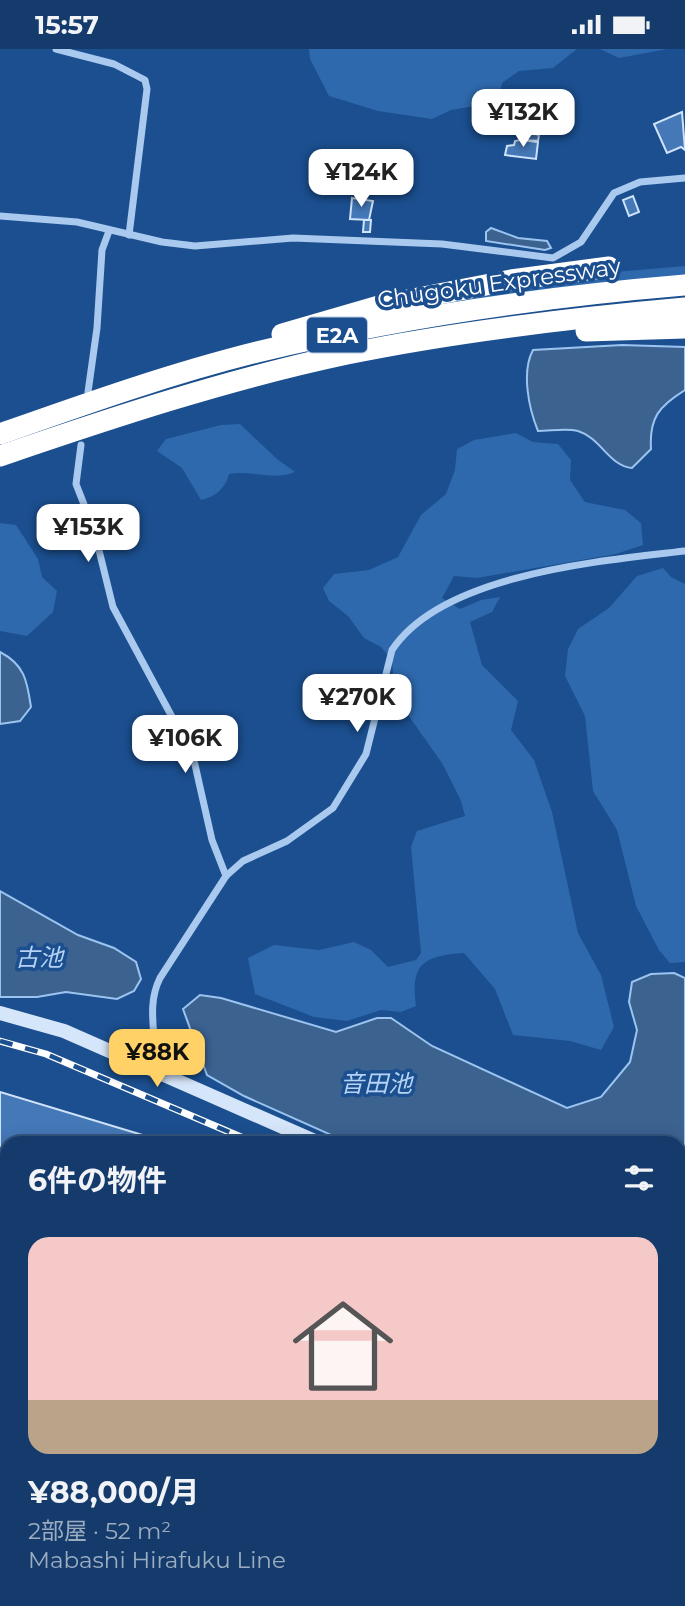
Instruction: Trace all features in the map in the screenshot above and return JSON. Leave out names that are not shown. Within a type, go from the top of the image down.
[{"type":"highway","points":[[115,393],[221,352],[382,305],[512,280],[610,267]]},
{"type":"highway","name":"Chugoku Expressway","points":[[0,435],[115,393],[256,352],[378,326],[502,305],[685,285]]},
{"type":"highway","name":"Chugoku Expressway","points":[[0,456],[124,414],[348,354],[524,325],[685,308]]},
{"type":"highway","points":[[348,354],[395,352],[596,329],[685,328]]},
{"type":"main road","points":[[0,1013],[64,1031],[303,1136]]},
{"type":"street","points":[[56,49],[114,64],[145,80],[147,89],[129,235]]},
{"type":"street","points":[[0,216],[45,218],[195,246],[293,237],[442,244],[553,258],[581,242],[614,193],[640,182],[685,178]]},
{"type":"street","points":[[88,392],[97,328],[102,250],[109,231]]},
{"type":"street","points":[[81,445],[76,484],[94,530],[113,607],[193,755],[212,840],[226,876]]},
{"type":"street","points":[[154,1069],[156,1052],[152,993],[226,876],[243,861],[286,841],[333,808],[366,754],[391,650],[411,627],[456,598],[475,590],[555,571],[685,551]]},
{"type":"shaded area","points":[[309,49],[577,49],[553,68],[519,71],[502,83],[498,102],[451,110],[432,119],[378,111],[329,96],[310,59]]},
{"type":"shaded area","points":[[600,49],[667,49],[619,58]]},
{"type":"shaded area","points":[[685,266],[685,277],[371,317],[591,274]]},
{"type":"shaded area","points":[[240,424],[295,472],[279,476],[229,474],[219,491],[201,500],[182,468],[157,451],[166,439],[221,425]]},
{"type":"shaded area","points":[[516,433],[533,442],[558,444],[571,460],[570,480],[585,502],[625,510],[641,523],[643,545],[616,554],[477,578],[454,576],[442,598],[460,609],[481,600],[500,597],[492,612],[470,622],[482,665],[518,701],[511,730],[534,760],[552,812],[578,933],[601,975],[614,1027],[601,1050],[570,1041],[513,1035],[495,989],[464,953],[439,956],[423,964],[415,980],[416,1006],[401,1012],[381,1010],[347,1021],[314,1017],[255,994],[248,958],[274,945],[319,950],[354,942],[371,950],[388,967],[416,960],[421,953],[411,847],[417,831],[465,816],[461,801],[442,763],[401,705],[394,688],[392,660],[381,647],[364,638],[348,616],[329,601],[323,588],[334,574],[369,570],[398,557],[421,515],[446,494],[455,470],[457,449],[474,440]]},
{"type":"shaded area","points":[[0,523],[16,525],[38,559],[42,577],[57,591],[53,612],[27,636],[0,631]]},
{"type":"shaded area","points":[[663,568],[671,577],[685,584],[685,962],[670,963],[659,950],[636,906],[617,830],[593,791],[585,716],[565,676],[568,649],[578,629],[609,608],[637,576]]},
{"type":"water","points":[[491,228],[518,238],[547,241],[551,248],[545,250],[486,241],[486,232]]},
{"type":"water","points":[[622,345],[685,347],[685,390],[662,408],[654,421],[651,449],[632,468],[617,462],[593,439],[578,431],[538,431],[527,379],[533,350]]},
{"type":"water","points":[[0,652],[20,668],[31,707],[20,721],[0,724]]},
{"type":"water","name":"古池","points":[[0,891],[78,935],[114,948],[136,962],[141,979],[134,991],[117,999],[66,992],[37,997],[0,997]]},
{"type":"water","name":"音田池","points":[[674,973],[685,978],[685,1136],[333,1136],[244,1096],[207,1075],[183,1009],[200,995],[221,998],[336,1032],[377,1018],[391,1018],[432,1046],[567,1108],[601,1097],[630,1062],[637,1030],[629,1002],[632,982],[651,974]]},
{"type":"building","points":[[682,112],[685,150],[681,147],[667,153],[654,124]]},
{"type":"building","points":[[527,132],[539,135],[538,141],[526,140]]},
{"type":"building","points":[[520,140],[538,142],[536,159],[505,155],[507,146]]},
{"type":"building","points":[[633,196],[639,212],[629,216],[623,200]]},
{"type":"building","points":[[352,198],[373,201],[369,220],[350,219]]},
{"type":"building","points":[[364,220],[371,220],[370,232],[363,232]]},
{"type":"building","points":[[0,1092],[146,1136],[0,1136]]},
{"type":"railway","points":[[0,1041],[46,1054],[239,1136]]}]
